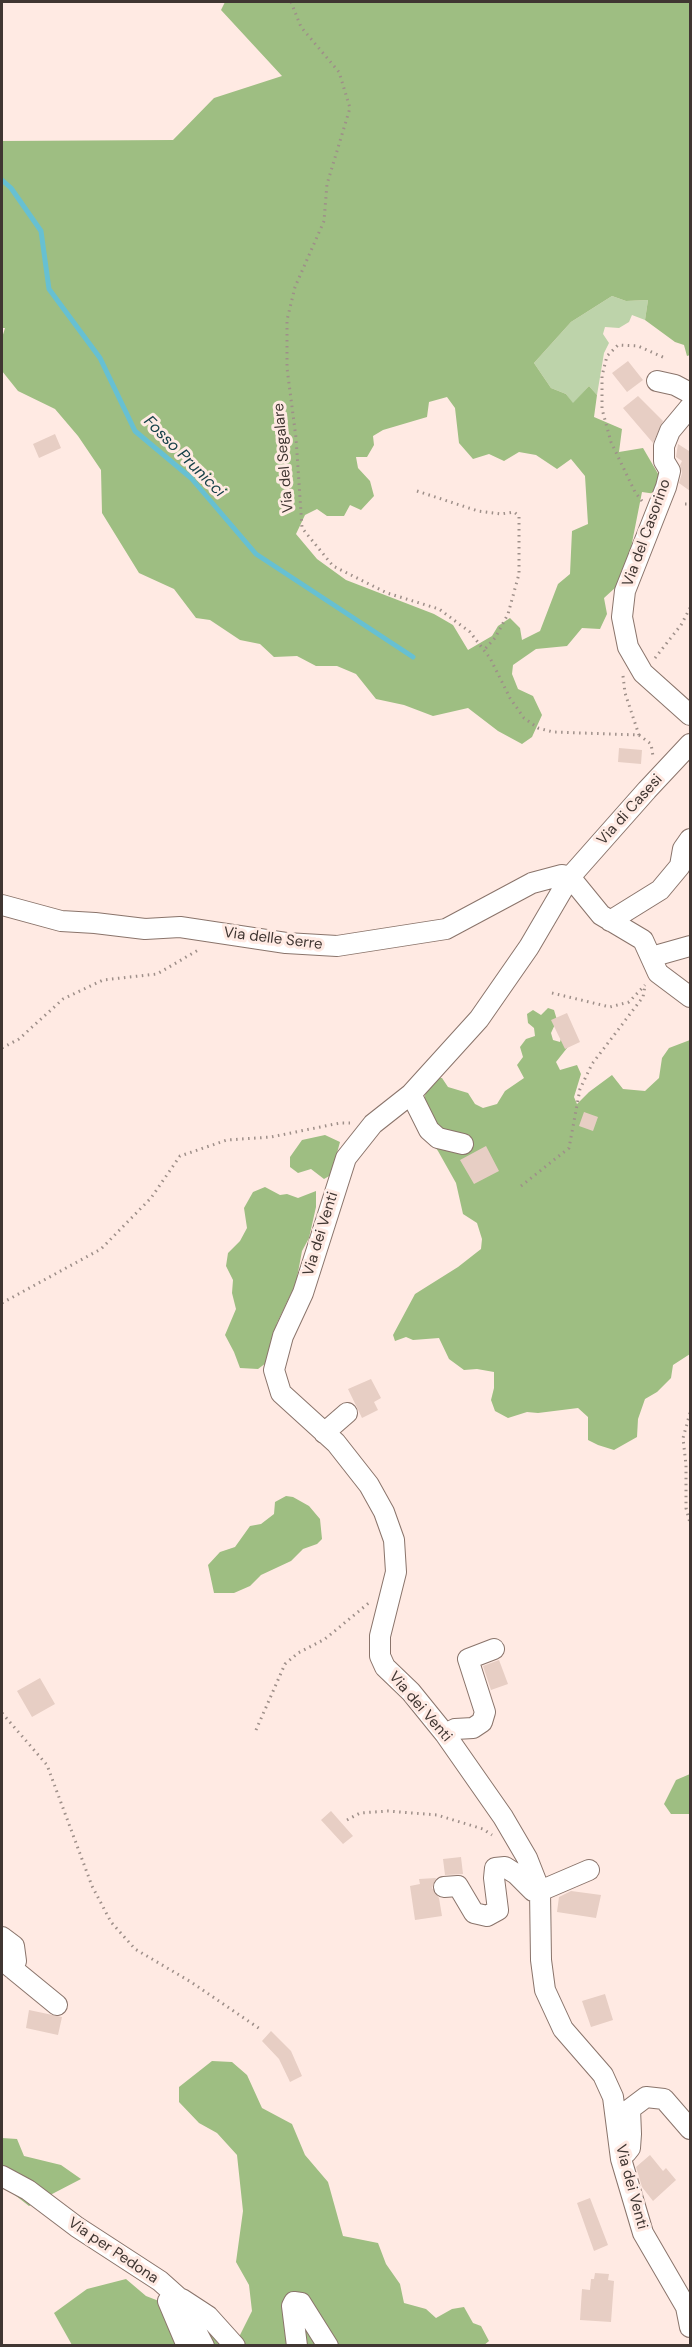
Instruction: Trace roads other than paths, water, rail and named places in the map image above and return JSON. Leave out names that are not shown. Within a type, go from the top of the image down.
[{"type":"street","points":[[657,381],[675,385],[690,393]]},
{"type":"street","name":"Via del Casorino","points":[[690,407],[670,430],[664,446],[664,461],[670,471],[666,488],[625,591],[622,617],[628,647],[643,673],[690,715]]},
{"type":"street","name":"Via di Casesi","points":[[570,877],[690,744]]},
{"type":"street","points":[[610,921],[660,890],[680,866],[683,849],[690,839]]},
{"type":"street","name":"Via delle Serre","points":[[2,905],[61,921],[145,929],[180,927],[286,943],[337,946],[446,929],[532,883],[562,875],[570,877]]},
{"type":"street","points":[[570,877],[602,915],[643,940],[658,973],[690,997]]},
{"type":"street","name":"Via dei Venti","points":[[570,877],[529,947],[480,1019],[411,1095],[373,1124],[345,1158],[303,1293],[283,1336],[274,1370],[281,1393],[336,1443],[369,1485],[384,1512],[394,1540],[396,1572],[380,1636],[380,1656],[385,1667],[411,1692],[445,1734],[503,1817],[527,1858],[540,1892],[541,1960],[545,1990],[563,2029],[603,2075],[613,2097],[621,2159],[643,2233],[686,2307],[690,2327]]},
{"type":"street","points":[[651,957],[690,946]]},
{"type":"street","points":[[411,1095],[429,1130],[438,1138],[463,1144]]},
{"type":"street","points":[[324,1433],[348,1413]]},
{"type":"street","points":[[445,1734],[455,1729],[473,1728],[482,1722],[485,1712],[468,1659],[495,1649]]},
{"type":"street","points":[[444,1887],[458,1886],[474,1914],[487,1916],[498,1910],[495,1868],[505,1867],[516,1874],[533,1891],[540,1892],[589,1870]]},
{"type":"street","points":[[2,1937],[14,1946],[16,1962],[7,1965]]},
{"type":"street","points":[[7,1965],[57,2005]]},
{"type":"street","points":[[621,2159],[630,2148],[630,2109],[646,2097],[664,2098],[690,2129]]},
{"type":"street","name":"Via per Pedona","points":[[2,2176],[28,2190],[77,2227],[160,2282],[179,2298],[204,2346]]},
{"type":"street","points":[[160,2282],[187,2346]]},
{"type":"street","points":[[179,2298],[208,2316],[235,2346]]},
{"type":"street","points":[[297,2346],[292,2306],[294,2302],[301,2303],[328,2346]]},
{"type":"waterway","name":"Fosso Prunicci","points":[[2,180],[11,188],[41,231],[49,289],[100,358],[135,431],[191,478],[256,554],[413,657]]}]
